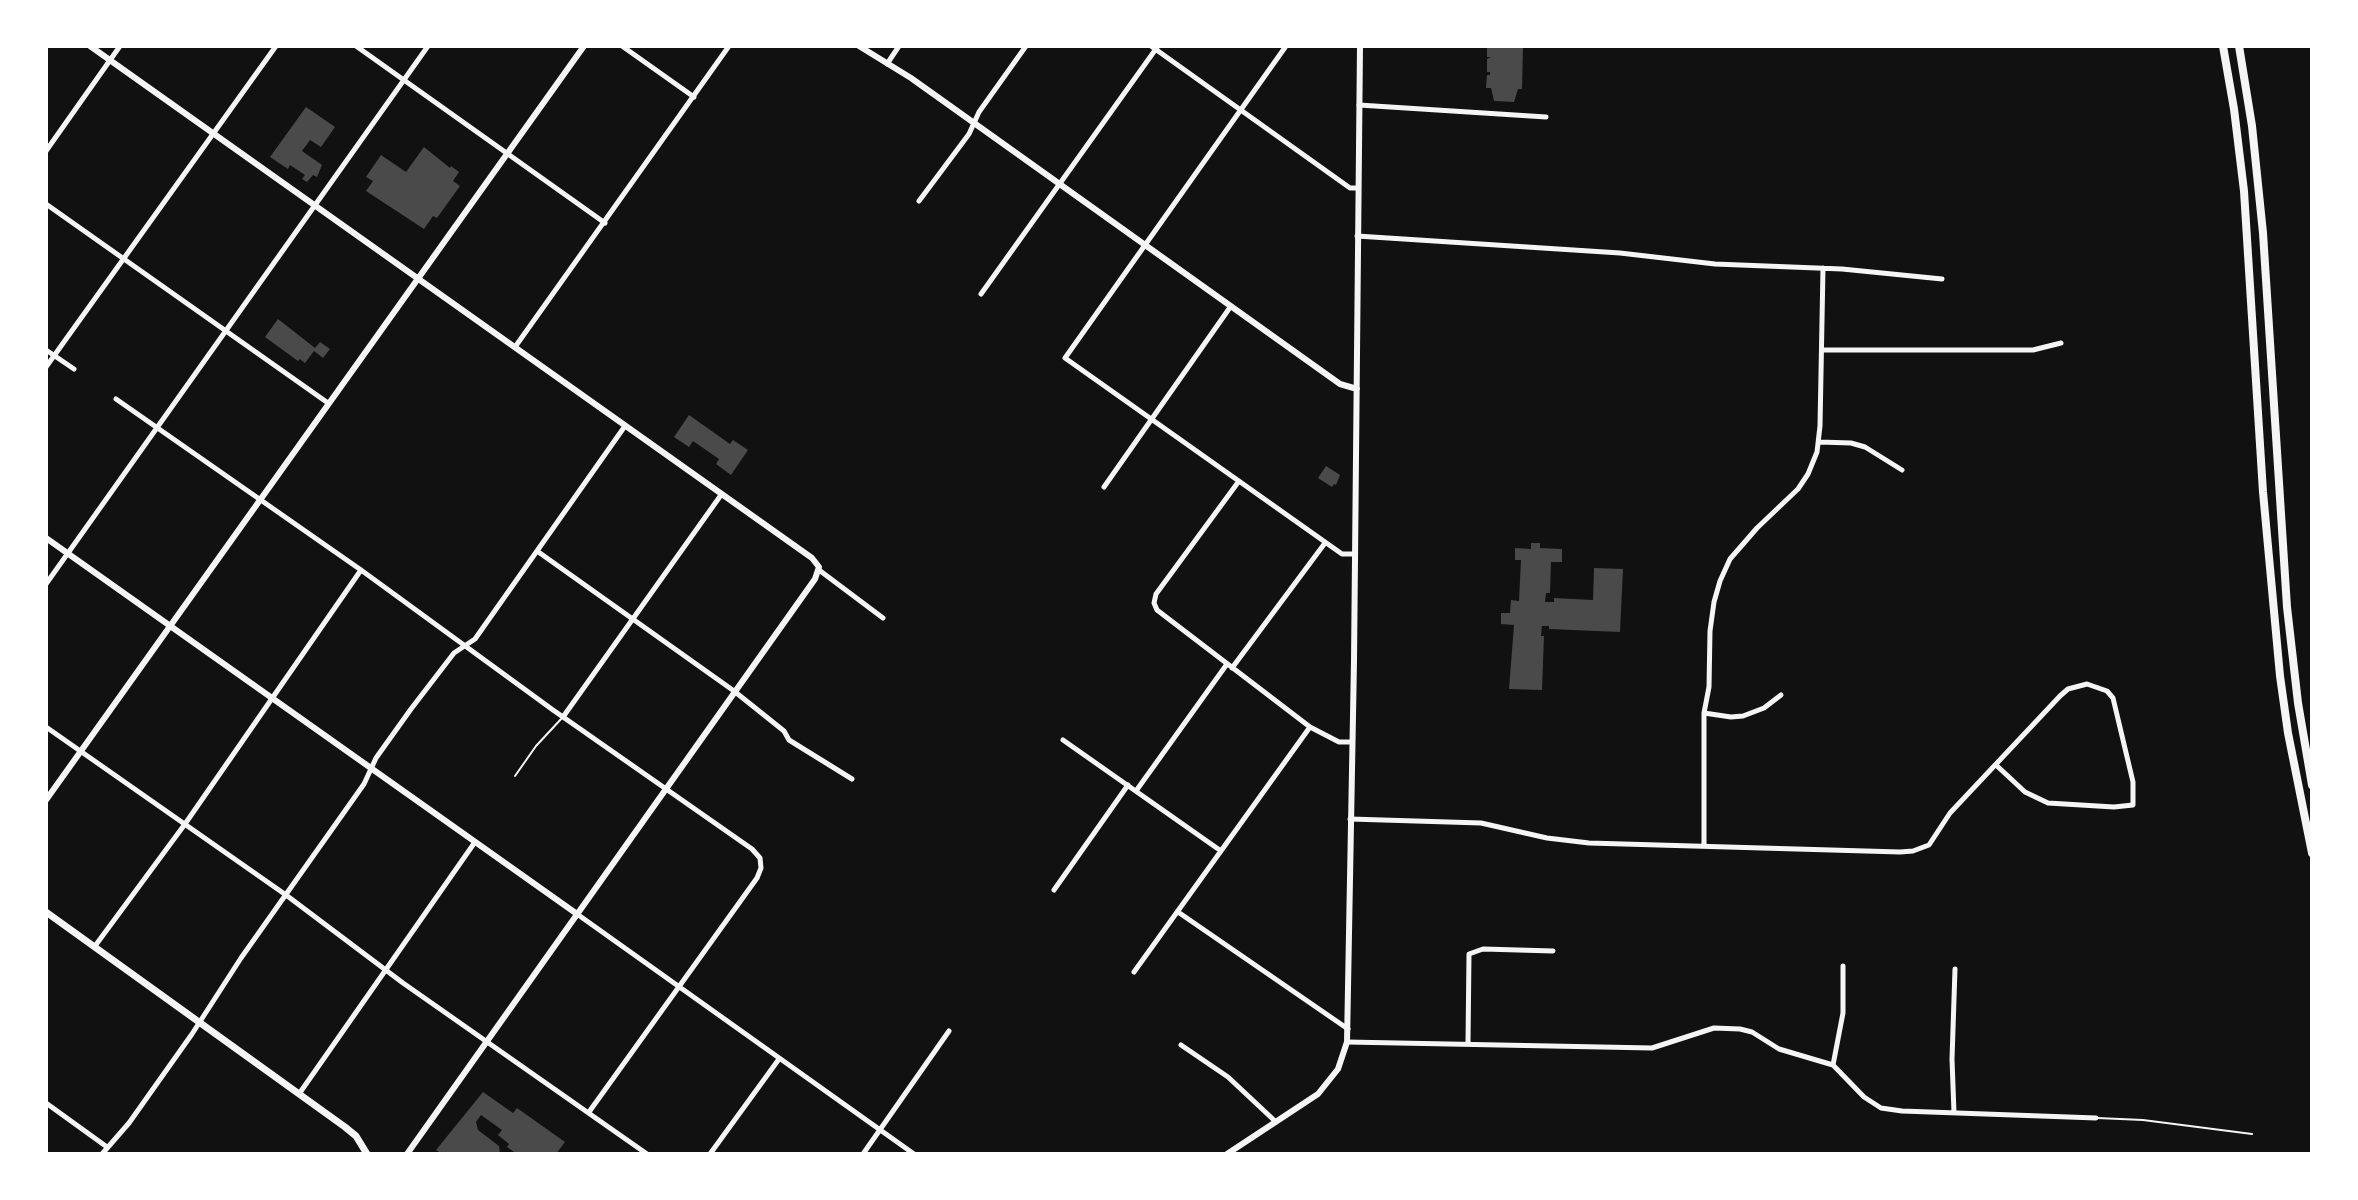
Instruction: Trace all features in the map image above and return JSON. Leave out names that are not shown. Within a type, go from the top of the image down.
[{"type":"highway","points":[[2223,46],[2244,191],[2263,492],[2280,676],[2312,853]]},
{"type":"highway","points":[[2239,46],[2252,126],[2263,233],[2288,621],[2312,785]]},
{"type":"main road","points":[[46,912],[353,1133],[367,1154]]},
{"type":"street","points":[[90,46],[814,560],[819,570],[883,618]]},
{"type":"street","points":[[46,151],[120,46]]},
{"type":"street","points":[[46,367],[276,46]]},
{"type":"street","points":[[356,46],[605,223]]},
{"type":"street","points":[[46,584],[428,46]]},
{"type":"street","points":[[46,800],[584,46]]},
{"type":"street","points":[[622,46],[694,97]]},
{"type":"street","points":[[515,347],[729,46]]},
{"type":"street","points":[[859,46],[973,123],[1340,384],[1357,389]]},
{"type":"street","points":[[887,64],[899,46]]},
{"type":"street","points":[[919,201],[1026,46]]},
{"type":"street","points":[[1286,46],[1065,358],[1325,543],[1342,554],[1355,554]]},
{"type":"street","points":[[1227,1154],[1308,1101],[1328,1084],[1340,1065],[1347,1042],[1360,46]]},
{"type":"street","points":[[981,294],[1155,47],[1350,188],[1357,188]]},
{"type":"street","points":[[1359,105],[1546,117]]},
{"type":"street","points":[[46,204],[328,403]]},
{"type":"street","points":[[1357,236],[1942,279]]},
{"type":"street","points":[[1704,846],[1704,713],[1709,687],[1710,622],[1730,559],[1798,489],[1808,474],[1819,442],[1823,268]]},
{"type":"street","points":[[1104,487],[1231,306]]},
{"type":"street","points":[[1822,350],[2033,350],[2061,343]]},
{"type":"street","points":[[46,350],[74,369]]},
{"type":"street","points":[[116,399],[361,570],[752,849],[760,858],[761,868],[757,878],[589,1112]]},
{"type":"street","points":[[102,1154],[129,1123],[373,770],[378,754],[454,653],[475,639],[625,426]]},
{"type":"street","points":[[1819,442],[1851,443],[1865,447],[1902,470]]},
{"type":"street","points":[[1239,481],[1156,594],[1154,603],[1157,610],[1310,727],[1339,742],[1351,742]]},
{"type":"street","points":[[563,717],[721,495]]},
{"type":"street","points":[[46,538],[914,1154]]},
{"type":"street","points":[[1136,791],[1325,543]]},
{"type":"street","points":[[537,551],[734,691],[784,731],[789,740],[852,779]]},
{"type":"street","points":[[95,946],[185,824],[361,570]]},
{"type":"street","points":[[407,1154],[819,570]]},
{"type":"street","points":[[1350,819],[1481,823],[1569,842],[1900,852],[1929,845],[1950,813],[2068,689],[2087,684],[2107,691],[2117,709],[2135,791],[2133,805],[2114,807],[2048,803],[2025,792],[1996,765]]},
{"type":"street","points":[[1704,713],[1743,716],[1764,708],[1781,695]]},
{"type":"street","points":[[46,727],[647,1154]]},
{"type":"street","points":[[1134,972],[1310,727]]},
{"type":"street","points":[[1063,740],[1221,851]]},
{"type":"street","points":[[1054,890],[1128,785]]},
{"type":"street","points":[[299,1094],[475,842]]},
{"type":"street","points":[[1178,912],[1348,1029]]},
{"type":"street","points":[[1468,1043],[1469,954],[1483,949],[1553,951]]},
{"type":"street","points":[[1833,1065],[1843,1013],[1843,966]]},
{"type":"street","points":[[1954,1113],[1955,969]]},
{"type":"street","points":[[1347,1042],[1652,1048],[1714,1028],[1728,1028],[1752,1032],[1779,1049],[1833,1065],[1876,1107],[1902,1111],[2096,1118]]},
{"type":"street","points":[[863,1154],[949,1031]]},
{"type":"street","points":[[1181,1045],[1228,1077],[1276,1122]]},
{"type":"street","points":[[710,1154],[779,1059]]},
{"type":"street","points":[[46,1103],[107,1147]]},
{"type":"lane","points":[[515,776],[536,746],[563,717]]},
{"type":"lane","points":[[2096,1118],[2143,1120],[2252,1134]]},
{"type":"building","points":[[1487,46],[1523,46],[1522,89],[1518,89],[1514,102],[1494,101],[1491,88],[1486,88],[1487,75],[1490,75],[1487,59],[1491,57],[1487,57]]},
{"type":"building","points":[[306,107],[335,127],[321,147],[310,140],[302,151],[322,165],[317,177],[313,175],[307,182],[302,179],[305,175],[290,165],[288,169],[270,157]]},
{"type":"building","points":[[424,147],[459,172],[453,181],[460,186],[437,218],[433,216],[424,229],[366,191],[373,181],[366,177],[381,155],[406,172]]},
{"type":"building","points":[[278,319],[315,348],[320,342],[330,349],[323,358],[314,351],[305,363],[300,359],[298,361],[265,337]]},
{"type":"building","points":[[689,415],[730,444],[733,440],[748,450],[731,475],[716,464],[719,459],[693,441],[689,447],[674,437]]},
{"type":"building","points":[[1326,466],[1340,475],[1332,487],[1318,478]]},
{"type":"building","points":[[1531,543],[1540,543],[1540,548],[1562,549],[1562,562],[1551,562],[1550,593],[1546,593],[1545,602],[1554,602],[1554,598],[1593,600],[1594,568],[1623,569],[1620,632],[1549,629],[1549,626],[1542,626],[1542,690],[1509,689],[1514,625],[1501,624],[1501,613],[1510,613],[1511,600],[1519,601],[1521,560],[1515,560],[1515,548],[1531,549]]},
{"type":"building","points":[[483,1092],[513,1113],[517,1108],[565,1142],[556,1154],[517,1154],[498,1135],[502,1130],[481,1115],[476,1122],[478,1130],[499,1146],[500,1154],[442,1154],[436,1150]]}]
